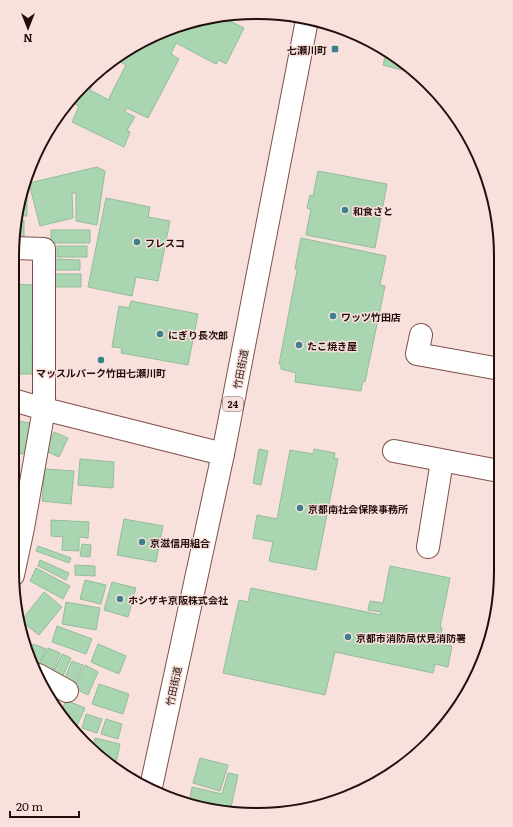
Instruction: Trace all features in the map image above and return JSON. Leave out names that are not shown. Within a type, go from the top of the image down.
[{"type":"main road","name":"竹田街道","points":[[152,784],[223,454],[306,25]]},
{"type":"main road","points":[[19,522],[44,409],[44,249],[20,248]]},
{"type":"main road","points":[[420,335],[417,354],[494,368]]},
{"type":"main road","points":[[19,402],[223,454]]},
{"type":"main road","points":[[394,451],[494,470]]},
{"type":"main road","points":[[428,546],[442,460]]},
{"type":"main road","points":[[45,679],[67,692]]},
{"type":"building","points":[[230,21],[244,28],[226,64],[219,60],[216,64],[176,43],[171,54],[179,59],[148,118],[127,108],[125,112],[135,117],[127,130],[130,132],[124,147],[72,122],[79,106],[74,104],[92,86],[90,90],[109,100],[110,99],[109,98],[126,65],[121,62],[151,43],[195,27]]},
{"type":"building","points":[[385,57],[404,71],[383,65]]},
{"type":"building","points":[[97,167],[105,171],[97,225],[76,221],[76,193],[72,193],[73,218],[40,226],[30,186],[31,182]]},
{"type":"building","points":[[318,171],[387,184],[375,248],[306,235],[311,209],[307,208],[310,195],[313,196]]},
{"type":"building","points":[[27,195],[27,216],[23,216]]},
{"type":"building","points":[[106,198],[150,207],[148,217],[170,221],[158,281],[136,277],[132,296],[88,287]]},
{"type":"building","points":[[22,220],[24,220],[24,240],[20,240]]},
{"type":"building","points":[[51,230],[90,230],[90,243],[51,243]]},
{"type":"building","points":[[301,238],[386,256],[380,285],[385,286],[365,382],[363,381],[361,391],[295,382],[296,373],[281,369],[281,365],[279,364],[297,270],[295,269]]},
{"type":"building","points":[[57,246],[87,246],[87,257],[57,257]]},
{"type":"building","points":[[55,259],[80,260],[80,270],[55,270]]},
{"type":"building","points":[[55,274],[81,274],[81,287],[55,287]]},
{"type":"building","points":[[19,284],[33,285],[32,374],[19,374]]},
{"type":"building","points":[[131,301],[198,314],[188,365],[121,353],[122,348],[112,347],[119,306],[129,308]]},
{"type":"building","points":[[19,421],[30,423],[25,454],[19,453]]},
{"type":"building","points":[[54,432],[68,438],[59,457],[46,451]]},
{"type":"building","points":[[259,449],[268,451],[261,485],[253,483]]},
{"type":"building","points":[[314,449],[335,453],[334,458],[338,459],[316,570],[269,561],[273,542],[253,538],[257,515],[277,519],[290,450],[313,454]]},
{"type":"building","points":[[80,459],[114,462],[113,488],[78,485]]},
{"type":"building","points":[[45,469],[74,471],[71,504],[42,501]]},
{"type":"building","points":[[19,484],[21,485],[19,498]]},
{"type":"building","points":[[124,519],[163,526],[156,562],[117,555]]},
{"type":"building","points":[[51,520],[89,522],[88,538],[79,537],[79,551],[62,550],[63,537],[51,536]]},
{"type":"building","points":[[82,544],[91,545],[90,557],[80,556]]},
{"type":"building","points":[[38,546],[71,558],[69,563],[36,551]]},
{"type":"building","points":[[40,560],[69,573],[66,580],[38,566]]},
{"type":"building","points":[[75,565],[95,566],[95,576],[75,575]]},
{"type":"building","points":[[390,566],[450,578],[440,627],[442,628],[439,644],[452,646],[448,667],[435,664],[433,673],[335,652],[325,695],[223,673],[239,600],[248,602],[251,588],[381,615],[381,612],[368,610],[370,601],[383,603]]},
{"type":"building","points":[[36,568],[70,586],[63,599],[30,581]]},
{"type":"building","points":[[85,580],[106,585],[101,604],[80,599]]},
{"type":"building","name":"ホシザキ京阪株式会社","points":[[112,582],[136,588],[128,617],[104,610]]},
{"type":"building","points":[[44,592],[62,607],[39,635],[26,624],[24,617]]},
{"type":"building","points":[[66,602],[100,608],[96,630],[62,624]]},
{"type":"building","points":[[57,626],[92,639],[86,654],[52,642]]},
{"type":"building","points":[[33,644],[46,649],[39,665],[37,661],[32,647]]},
{"type":"building","points":[[98,644],[126,656],[119,674],[91,662]]},
{"type":"building","points":[[48,648],[60,653],[51,675],[41,670],[39,666]]},
{"type":"building","points":[[62,654],[71,658],[61,680],[52,675]]},
{"type":"building","points":[[72,661],[83,665],[73,687],[63,682]]},
{"type":"building","points":[[85,665],[98,672],[88,695],[74,688]]},
{"type":"building","points":[[99,684],[129,694],[123,714],[92,704]]},
{"type":"building","points":[[66,700],[85,708],[77,726],[68,715],[63,707]]},
{"type":"building","points":[[86,714],[102,719],[97,733],[82,728]]},
{"type":"building","points":[[106,719],[122,724],[118,739],[101,734]]},
{"type":"building","points":[[95,738],[120,744],[116,762],[100,749],[94,743]]},
{"type":"building","points":[[200,758],[228,765],[220,791],[193,783]]},
{"type":"building","points":[[228,773],[238,775],[231,806],[190,798],[192,787],[222,794]]},
{"type":"place","name":"七瀬川町","points":[[335,49]]},
{"type":"place","name":"和食さと","points":[[345,210]]},
{"type":"place","name":"フレスコ","points":[[137,242]]},
{"type":"place","name":"ワッツ竹田店","points":[[333,316]]},
{"type":"place","name":"にぎり長次郎","points":[[160,334]]},
{"type":"place","name":"たこ焼き屋","points":[[299,345]]},
{"type":"place","name":"マッスルパーク竹田七瀬川町","points":[[101,360]]},
{"type":"place","name":"京都南社会保険事務所","points":[[300,508]]},
{"type":"place","name":"京滋信用組合","points":[[142,542]]},
{"type":"place","name":"ホシザキ京阪株式会社","points":[[120,599]]},
{"type":"place","name":"京都市消防局伏見消防署","points":[[348,637]]}]
